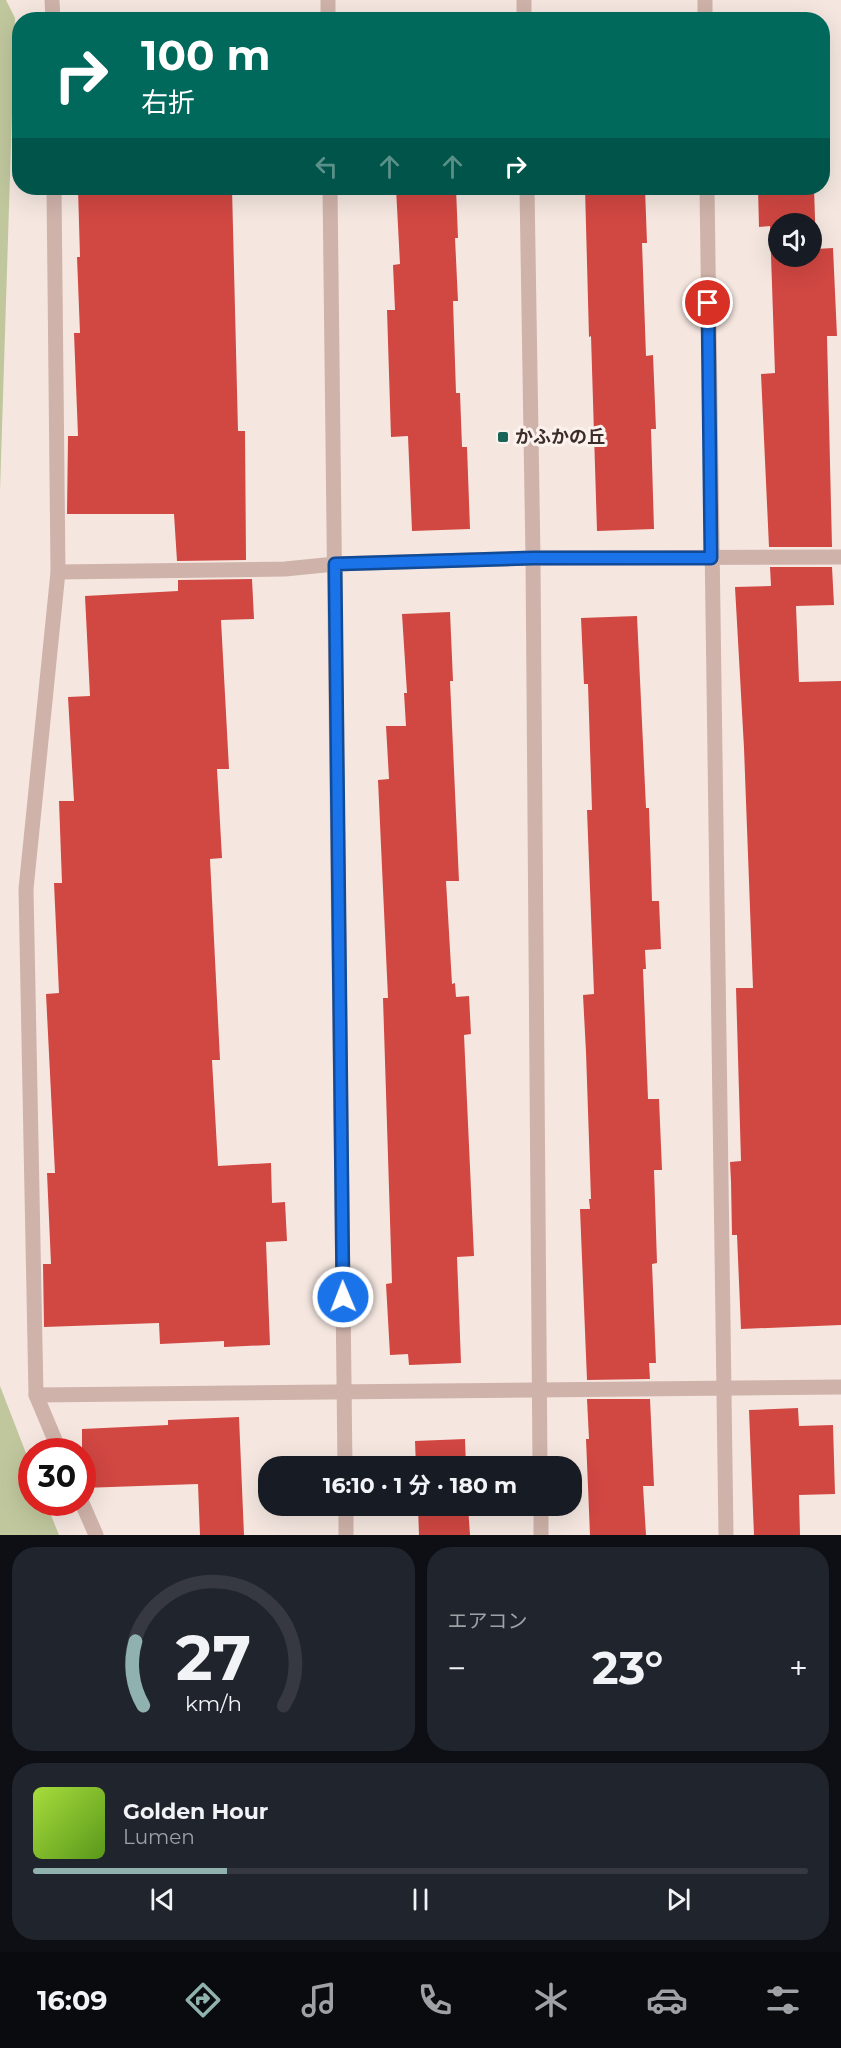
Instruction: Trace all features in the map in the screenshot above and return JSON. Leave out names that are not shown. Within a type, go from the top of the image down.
[{"type":"street","points":[[54,195],[58,573],[26,889],[36,1395],[54,1438]]},
{"type":"street","points":[[330,195],[345,1456]]},
{"type":"street","points":[[527,195],[533,558],[540,1456]]},
{"type":"street","points":[[707,195],[726,1535]]},
{"type":"street","points":[[58,573],[285,569],[335,564],[533,558],[841,557]]},
{"type":"street","points":[[36,1395],[841,1387]]},
{"type":"street","points":[[88,1516],[96,1535]]},
{"type":"street","points":[[346,1516],[346,1535]]},
{"type":"street","points":[[541,1516],[541,1535]]},
{"type":"green space","points":[[0,0],[6,0],[12,12],[12,113],[0,491]]},
{"type":"green space","points":[[0,1386],[20,1438],[18,1438],[18,1516],[51,1516],[59,1535],[0,1535]]},
{"type":"building","points":[[78,195],[232,195],[238,431],[245,431],[246,560],[177,561],[174,514],[67,514],[68,436],[78,436],[74,333],[80,333],[77,257],[80,257]]},
{"type":"building","points":[[396,195],[456,195],[458,238],[455,238],[458,301],[453,301],[456,393],[460,393],[462,447],[467,447],[470,529],[412,531],[408,436],[391,437],[387,310],[395,310],[393,265],[400,264]]},
{"type":"building","points":[[585,195],[645,195],[647,243],[642,243],[646,356],[653,355],[656,429],[651,429],[654,529],[597,531],[591,336],[589,337]]},
{"type":"building","points":[[758,195],[814,195],[815,213],[768,213],[768,226],[759,227]]},
{"type":"building","points":[[833,248],[837,336],[827,336],[832,547],[769,547],[761,374],[775,373],[771,267],[822,267],[822,249]]},
{"type":"building","points":[[770,567],[832,567],[834,605],[796,606],[799,682],[841,681],[841,1325],[741,1329],[737,1235],[732,1235],[730,1162],[741,1161],[736,988],[753,988],[735,587],[771,586]]},
{"type":"building","points":[[252,579],[254,619],[221,620],[229,769],[217,769],[222,858],[210,859],[220,1060],[212,1060],[218,1166],[271,1163],[272,1203],[285,1202],[287,1241],[266,1242],[270,1345],[224,1347],[224,1341],[160,1344],[159,1323],[44,1327],[43,1264],[51,1264],[47,1173],[55,1173],[46,994],[59,993],[54,883],[62,883],[59,801],[74,801],[68,697],[90,696],[85,596],[178,591],[178,580]]},
{"type":"building","points":[[450,612],[453,681],[450,681],[459,881],[446,881],[452,984],[455,983],[456,997],[469,996],[471,1034],[464,1035],[474,1256],[457,1257],[461,1363],[409,1365],[408,1354],[390,1355],[386,1284],[392,1283],[383,998],[388,998],[378,780],[389,779],[386,726],[406,726],[404,693],[407,693],[402,614]]},
{"type":"building","points":[[637,616],[646,808],[649,808],[652,901],[659,901],[661,949],[645,950],[646,969],[643,969],[648,1099],[659,1099],[662,1170],[654,1170],[657,1263],[652,1264],[656,1363],[649,1363],[650,1379],[587,1380],[580,1209],[590,1209],[589,1199],[591,1199],[583,995],[594,994],[587,810],[592,810],[588,684],[584,684],[581,618]]},
{"type":"building","points":[[587,1399],[650,1399],[654,1486],[643,1486],[646,1535],[590,1535],[586,1439],[589,1439]]},
{"type":"building","points":[[798,1408],[799,1426],[833,1425],[835,1494],[799,1495],[800,1535],[754,1535],[749,1410]]},
{"type":"building","points":[[239,1417],[244,1535],[200,1535],[198,1484],[96,1488],[96,1438],[82,1438],[82,1429],[168,1425],[168,1420]]},
{"type":"building","points":[[465,1439],[466,1456],[416,1456],[415,1441]]},
{"type":"building","points":[[418,1516],[469,1516],[470,1535],[419,1535]]},
{"type":"place","name":"かふかの丘","points":[[503,437]]},
{"type":"route","points":[[343,1297],[335,564],[533,558],[711,558],[708,303]]}]
